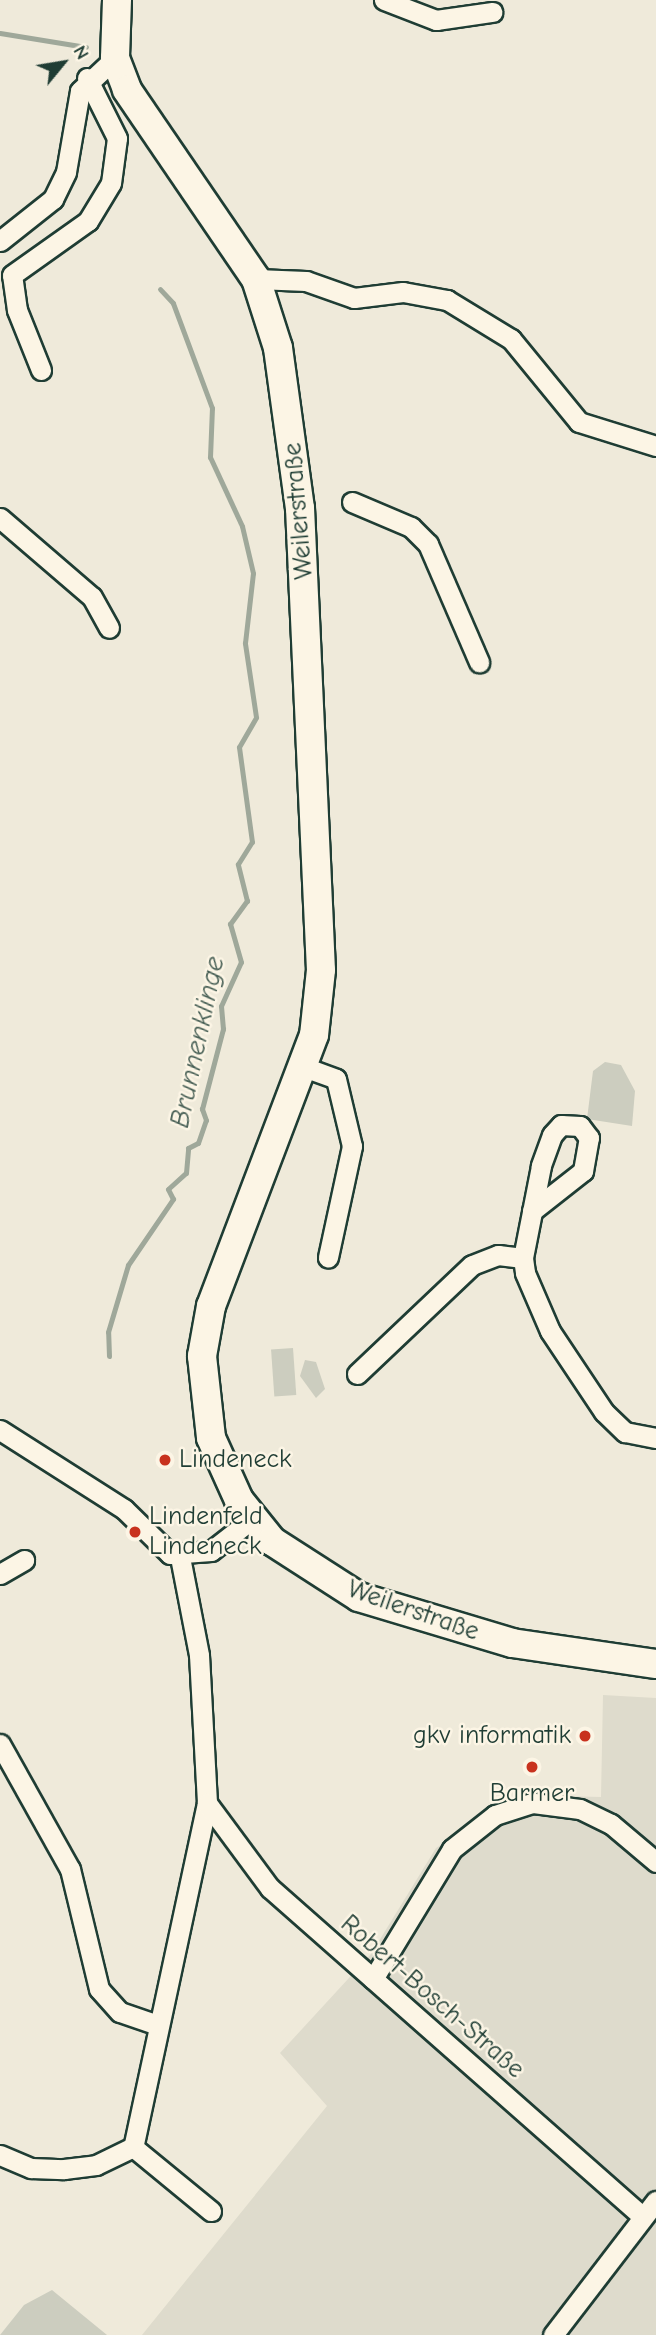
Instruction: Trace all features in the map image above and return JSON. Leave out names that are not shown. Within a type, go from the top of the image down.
[{"type":"main road","name":"Weilerstraße","points":[[117,0],[115,58],[148,125],[233,238],[256,279],[290,416],[312,705],[321,970],[314,1035],[231,1241],[202,1356],[211,1438],[252,1518],[295,1562],[359,1597],[512,1643],[656,1664]]},
{"type":"street","points":[[384,0],[436,20],[492,12]]},
{"type":"street","points":[[0,241],[53,199],[66,172],[87,78],[115,58]]},
{"type":"street","points":[[41,370],[17,310],[12,275],[88,221],[111,183],[117,138],[87,78]]},
{"type":"street","points":[[256,279],[306,281],[355,298],[403,292],[447,300],[511,339],[579,422],[656,446]]},
{"type":"street","points":[[352,502],[381,511],[428,544],[479,662]]},
{"type":"street","points":[[0,519],[92,597],[109,628]]},
{"type":"street","points":[[301,1066],[336,1079],[352,1146],[328,1257]]},
{"type":"street","points":[[532,1211],[523,1258],[550,1331],[590,1392],[625,1432],[656,1438]]},
{"type":"street","points":[[357,1374],[472,1265],[498,1255],[523,1258]]},
{"type":"street","points":[[0,1430],[124,1509],[180,1557],[200,1655],[207,1803],[133,2147]]},
{"type":"street","points":[[180,1557],[211,1551],[252,1518]]},
{"type":"street","points":[[0,1574],[24,1560]]},
{"type":"street","points":[[0,1744],[53,1828],[70,1869],[99,1989],[120,2012],[158,2025]]},
{"type":"street","name":"Robert-Bosch-Straße","points":[[207,1803],[270,1888],[640,2214]]},
{"type":"street","points":[[373,1979],[452,1849],[495,1815],[534,1803],[580,1808],[611,1824],[656,1862]]},
{"type":"street","points":[[0,2155],[31,2168],[64,2169],[96,2165],[133,2147]]},
{"type":"street","points":[[133,2147],[211,2211]]},
{"type":"street","points":[[553,2335],[640,2214],[656,2200]]},
{"type":"shaded area","points":[[605,1062],[621,1065],[635,1091],[632,1126],[587,1119],[593,1071]]},
{"type":"shaded area","points":[[293,1348],[296,1395],[274,1396],[271,1350]]},
{"type":"shaded area","points":[[305,1360],[316,1362],[325,1389],[316,1398],[300,1376]]},
{"type":"shaded area","points":[[603,1695],[656,1698],[656,2335],[142,2335],[327,2106],[280,2053],[371,1954],[436,1848],[517,1795],[601,1797]]},
{"type":"shaded area","points":[[52,2290],[107,2335],[0,2335],[24,2305]]},
{"type":"waterway","points":[[0,33],[86,47]]},
{"type":"waterway","name":"Brunnenklinge","points":[[109,1356],[108,1332],[128,1265],[173,1199],[168,1189],[186,1173],[188,1148],[198,1143],[206,1120],[202,1109],[223,1029],[221,1006],[241,962],[230,924],[247,901],[238,864],[252,842],[239,747],[256,717],[245,643],[253,573],[242,526],[210,457],[212,408],[173,303],[160,289]]},
{"type":"place","name":"Lindeneck","points":[[165,1460]]},
{"type":"place","name":"Lindenfeld Lindeneck","points":[[135,1532]]},
{"type":"place","name":"gkv informatik","points":[[585,1736]]},
{"type":"place","name":"Barmer","points":[[532,1767]]}]
